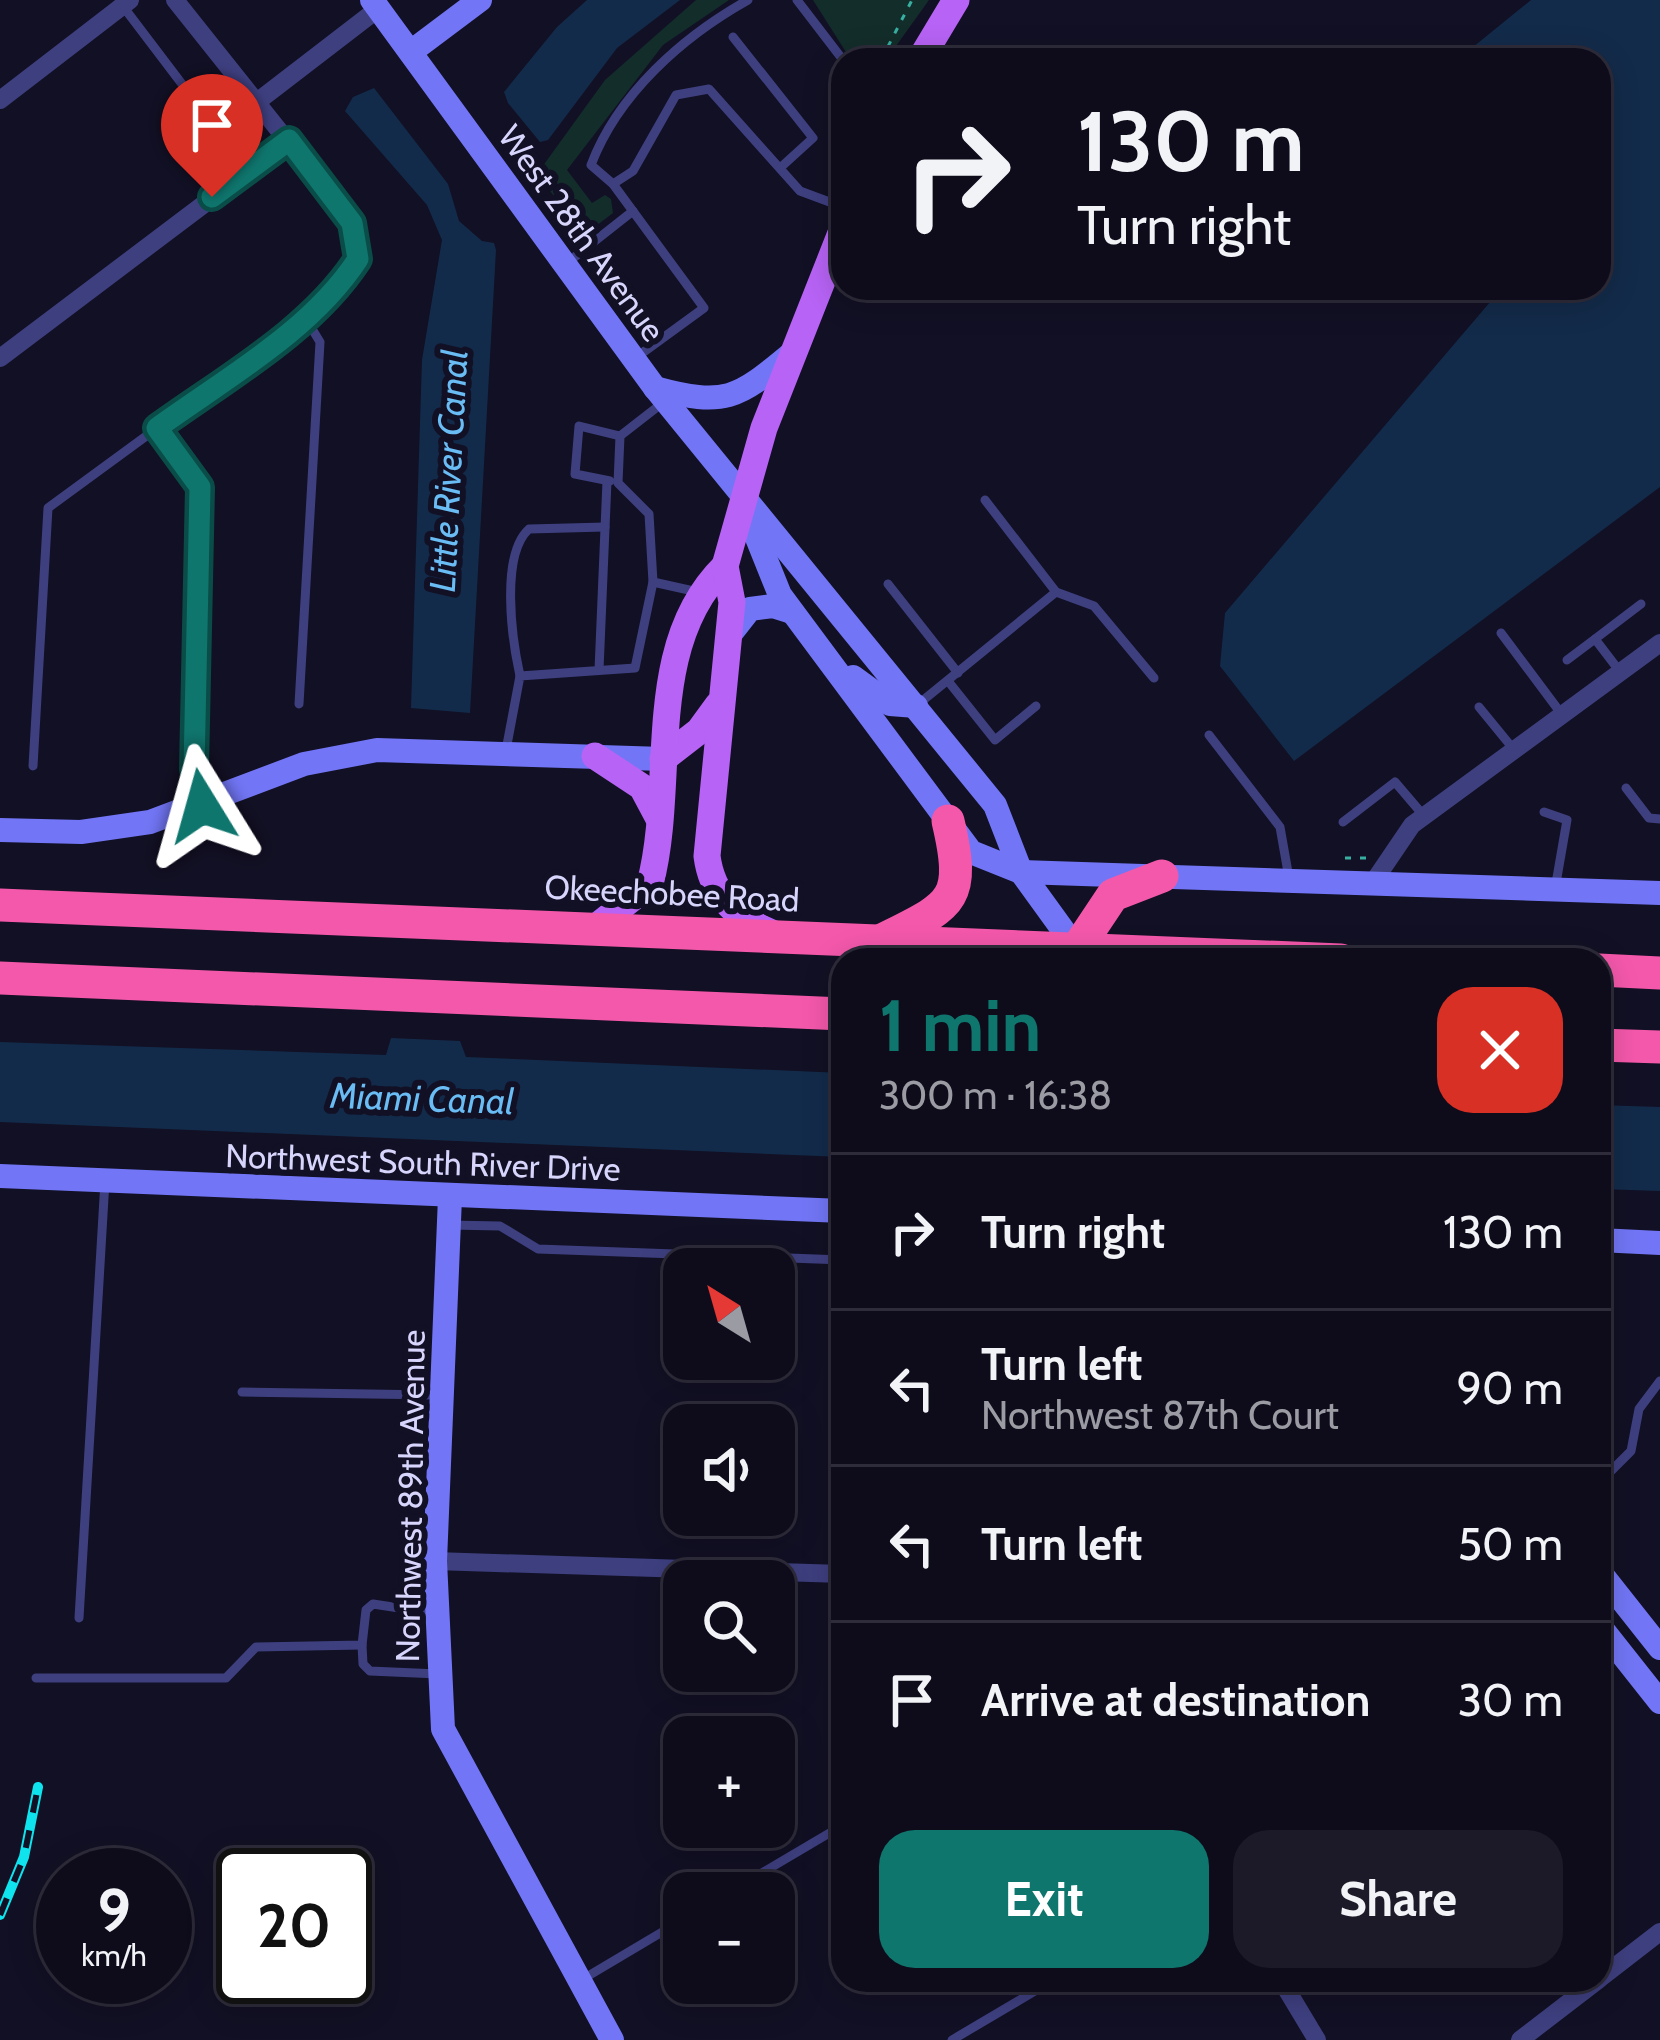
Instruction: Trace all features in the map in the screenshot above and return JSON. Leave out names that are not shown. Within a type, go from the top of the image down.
[{"type":"highway","points":[[880,941],[934,914],[954,893],[959,868],[948,821]]},
{"type":"highway","points":[[1085,948],[1113,895],[1162,876]]},
{"type":"highway","name":"Okeechobee Road","points":[[0,905],[596,927],[980,948]]},
{"type":"highway","points":[[1611,971],[1660,973]]},
{"type":"highway","points":[[0,979],[831,1014]]},
{"type":"highway","points":[[1611,1045],[1660,1047]]},
{"type":"main road","points":[[927,48],[956,0]]},
{"type":"main road","points":[[784,938],[731,909],[710,876],[709,804],[732,602],[725,566],[791,354],[831,256]]},
{"type":"main road","points":[[596,927],[650,884],[676,660],[698,592],[725,566]]},
{"type":"main road","points":[[662,759],[698,731],[721,701]]},
{"type":"main road","points":[[595,756],[642,787],[658,817]]},
{"type":"street","points":[[175,0],[352,223],[358,259]]},
{"type":"street","points":[[412,51],[480,0]]},
{"type":"street","points":[[0,100],[126,3]]},
{"type":"street","points":[[258,101],[376,4]]},
{"type":"street","name":"West 28th Avenue","points":[[376,4],[633,360],[743,502],[801,561],[995,805],[1021,872],[1076,948]]},
{"type":"street","points":[[0,358],[289,140]]},
{"type":"street","points":[[660,394],[727,400],[743,394],[791,354]]},
{"type":"street","name":"West 28th Avenue","points":[[743,502],[780,595],[971,852],[1021,872]]},
{"type":"street","points":[[728,637],[750,609],[773,606],[792,612]]},
{"type":"street","points":[[1374,881],[1395,843],[1424,816],[1660,643]]},
{"type":"street","points":[[819,648],[876,697],[902,708],[916,706]]},
{"type":"street","points":[[0,830],[81,832],[150,822],[304,764],[350,754],[506,752],[662,759]]},
{"type":"street","points":[[1021,872],[1660,893]]},
{"type":"street","name":"Northwest South River Drive","points":[[0,1176],[831,1211]]},
{"type":"street","name":"Northwest 89th Avenue","points":[[450,1197],[435,1561],[443,1729],[612,2040]]},
{"type":"street","points":[[1611,1241],[1660,1243]]},
{"type":"street","points":[[435,1561],[831,1574]]},
{"type":"street","points":[[1611,1586],[1660,1648]]},
{"type":"street","points":[[1611,1640],[1660,1702]]},
{"type":"street","points":[[1611,1970],[1660,1932]]},
{"type":"street","points":[[1288,1992],[1317,2040]]},
{"type":"street","points":[[1520,2040],[1582,1992]]},
{"type":"lane","points":[[633,360],[704,308],[614,184],[591,165],[605,129],[656,68],[748,0]]},
{"type":"lane","points":[[796,0],[834,48]]},
{"type":"lane","points":[[126,3],[248,171]]},
{"type":"lane","points":[[733,38],[813,138],[780,168]]},
{"type":"lane","points":[[614,184],[633,171],[676,95],[697,87],[719,94],[800,191],[831,203]]},
{"type":"lane","points":[[563,266],[633,211]]},
{"type":"lane","points":[[33,766],[48,508],[306,319],[340,287],[358,259]]},
{"type":"lane","points":[[299,704],[320,342],[306,319]]},
{"type":"lane","points":[[599,670],[605,527],[620,436],[660,394]]},
{"type":"lane","points":[[520,676],[635,668],[653,582],[649,514],[612,482],[574,474],[579,426],[620,436]]},
{"type":"lane","points":[[157,428],[200,487],[194,769],[202,806]]},
{"type":"lane","points":[[985,500],[1056,592],[1094,606],[1154,678]]},
{"type":"lane","points":[[506,752],[520,676],[512,606],[513,560],[522,534],[558,526],[605,527]]},
{"type":"lane","points":[[653,582],[698,592]]},
{"type":"lane","points":[[888,584],[958,673]]},
{"type":"lane","points":[[916,706],[1056,592]]},
{"type":"lane","points":[[1567,660],[1642,604]]},
{"type":"lane","points":[[1501,633],[1564,716]]},
{"type":"lane","points":[[1595,639],[1621,673]]},
{"type":"lane","points":[[948,681],[995,740],[1036,706]]},
{"type":"lane","points":[[1479,706],[1515,751]]},
{"type":"lane","points":[[1209,735],[1280,827],[1289,878]]},
{"type":"lane","points":[[1343,822],[1395,782],[1424,816]]},
{"type":"lane","points":[[1626,788],[1649,818],[1660,819]]},
{"type":"lane","points":[[1544,812],[1567,820],[1555,889]]},
{"type":"lane","points":[[80,1618],[105,1181]]},
{"type":"lane","points":[[449,1225],[500,1226],[538,1249],[831,1260]]},
{"type":"lane","points":[[1611,1471],[1630,1451],[1639,1409],[1660,1381]]},
{"type":"lane","points":[[242,1393],[442,1396]]},
{"type":"lane","points":[[437,1614],[373,1604],[366,1610],[362,1645],[363,1664],[370,1671],[440,1674]]},
{"type":"lane","points":[[36,1678],[226,1678],[256,1647],[362,1645]]},
{"type":"lane","points":[[764,1872],[831,1832]]},
{"type":"lane","points":[[578,1982],[663,1931]]},
{"type":"lane","points":[[952,2040],[1033,1992]]},
{"type":"path","points":[[887,48],[912,0]]},
{"type":"green space","points":[[696,0],[729,0],[663,45],[567,170],[592,203],[605,195],[611,199],[613,213],[584,235],[537,174],[605,80]]},
{"type":"green space","points":[[813,0],[929,0],[895,48],[843,48]]},
{"type":"water","points":[[587,0],[680,0],[617,48],[548,140],[540,142],[504,92],[557,27]]},
{"type":"water","points":[[1531,0],[1660,0],[1660,487],[1294,761],[1220,666],[1225,613],[1492,300],[1611,300],[1611,48],[1472,48]]},
{"type":"water","name":"Little River Canal","points":[[374,88],[448,184],[459,221],[482,241],[494,243],[496,250],[470,713],[411,708],[422,360],[442,240],[427,205],[345,111],[353,97]]},
{"type":"water","name":"Miami Canal","points":[[391,1038],[460,1041],[466,1057],[831,1072],[831,1157],[0,1122],[0,1042],[386,1055]]},
{"type":"water","points":[[1611,1105],[1660,1107],[1660,1191],[1611,1189]]},
{"type":"railway","points":[[0,1915],[24,1857],[38,1787]]},
{"type":"route","points":[[202,806],[194,769],[200,487],[157,428],[306,319],[340,287],[358,259],[352,223],[289,140],[212,197]]}]
